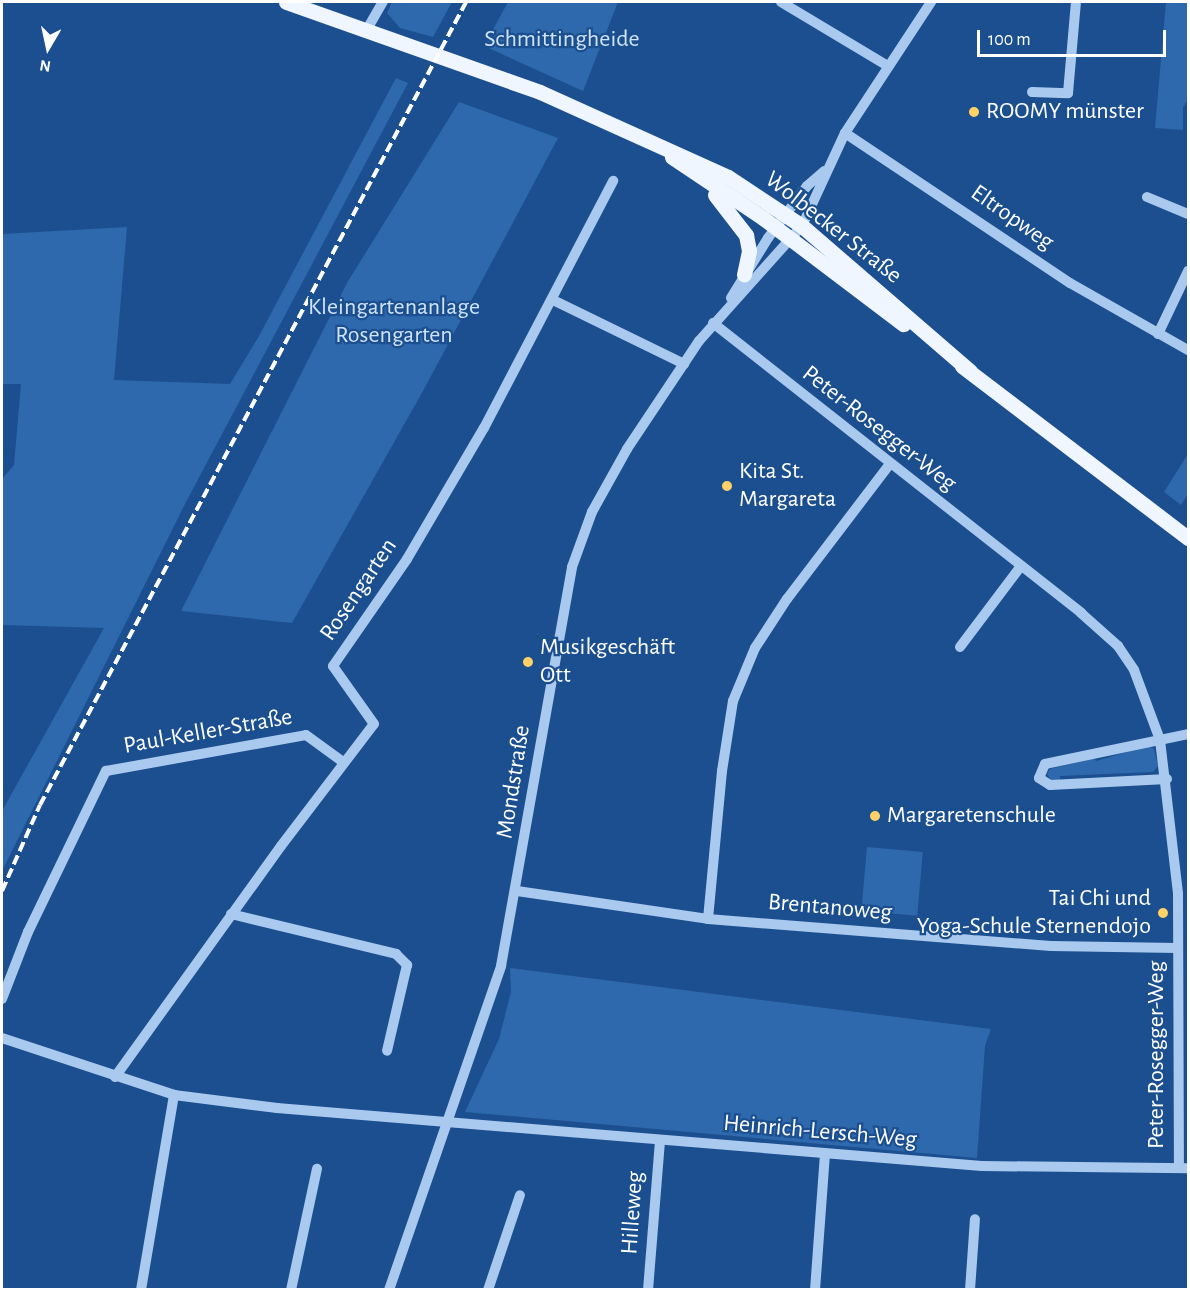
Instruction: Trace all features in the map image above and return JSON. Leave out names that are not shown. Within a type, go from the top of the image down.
[{"type":"main road","name":"Wolbecker Straße","points":[[286,2],[540,92],[728,177],[802,226],[970,371]]},
{"type":"main road","name":"Wolbecker Straße","points":[[654,142],[696,176],[791,238],[970,371],[1188,538]]},
{"type":"main road","points":[[696,176],[743,228],[748,251],[744,274]]},
{"type":"street","points":[[366,31],[383,2]]},
{"type":"street","points":[[781,2],[888,66]]},
{"type":"street","points":[[791,238],[802,226],[817,199],[825,171],[845,134],[931,2]]},
{"type":"street","points":[[1032,92],[1068,93],[1076,2]]},
{"type":"street","name":"Eltropweg","points":[[845,134],[1070,283],[1188,350]]},
{"type":"street","points":[[787,215],[807,186],[825,171]]},
{"type":"street","name":"Rosengarten","points":[[115,1077],[231,914],[343,762],[375,724],[333,666],[413,549],[553,300],[613,181]]},
{"type":"street","points":[[1147,197],[1188,214]]},
{"type":"street","name":"Mondstraße","points":[[727,306],[744,274],[787,215]]},
{"type":"street","name":"Mondstraße","points":[[389,1290],[486,1015],[517,891],[572,567],[609,479],[684,364],[727,306],[756,280],[791,238]]},
{"type":"street","points":[[1158,334],[1188,271]]},
{"type":"street","points":[[553,300],[684,364]]},
{"type":"street","name":"Peter-Rosegger-Weg","points":[[713,323],[1022,566],[1118,646],[1143,687],[1160,740],[1167,779],[1178,894],[1184,1168]]},
{"type":"street","points":[[708,919],[722,771],[733,701],[755,648],[787,599],[890,464]]},
{"type":"street","points":[[960,647],[1022,566]]},
{"type":"street","points":[[1167,779],[1050,785],[1039,778],[1045,764],[1188,734]]},
{"type":"street","name":"Paul-Keller-Straße","points":[[2,999],[28,932],[106,771],[306,735],[343,762]]},
{"type":"street","name":"Brentanoweg","points":[[517,891],[708,919],[1052,946],[1178,948]]},
{"type":"street","points":[[231,914],[396,954],[407,965],[387,1051]]},
{"type":"street","points":[[2,1038],[174,1095],[277,1108],[449,1122]]},
{"type":"street","points":[[141,1290],[174,1095]]},
{"type":"street","name":"Heinrich-Lersch-Weg","points":[[449,1122],[982,1166],[1184,1168]]},
{"type":"street","name":"Hilleweg","points":[[648,1290],[660,1140]]},
{"type":"street","points":[[816,1290],[825,1153]]},
{"type":"street","points":[[291,1290],[317,1169]]},
{"type":"street","points":[[488,1290],[520,1195]]},
{"type":"street","points":[[970,1290],[975,1219]]},
{"type":"green space","points":[[392,2],[452,2],[433,37],[400,28],[387,13]]},
{"type":"green space","name":"Schmittingheide","points":[[508,2],[618,2],[583,91],[484,46]]},
{"type":"green space","points":[[1166,2],[1188,2],[1188,100],[1183,107],[1183,130],[1155,128]]},
{"type":"green space","points":[[396,78],[408,83],[186,502],[2,871],[2,811],[104,628],[2,625],[2,479],[14,465],[21,384],[2,384],[2,234],[127,227],[114,380],[230,384],[259,336]]},
{"type":"green space","name":"Kleingartenanlage Rosengarten","points":[[459,102],[558,138],[423,391],[292,623],[181,611],[347,283]]},
{"type":"green space","points":[[1188,454],[1188,494],[1181,505],[1164,492]]},
{"type":"green space","points":[[1148,746],[1154,749],[1158,766],[1153,772],[1060,776],[1060,780],[1051,780],[1047,774],[1050,769],[1094,758],[1096,761]]},
{"type":"green space","points":[[867,847],[923,852],[917,916],[861,911]]},
{"type":"green space","points":[[510,968],[991,1029],[985,1046],[977,1158],[465,1112],[499,1039],[511,992]]},
{"type":"railway","points":[[2,891],[40,805],[466,2]]},
{"type":"place","name":"ROOMY münster","points":[[974,112]]},
{"type":"place","name":"Kita St. Margareta","points":[[727,486]]},
{"type":"place","name":"Musikgeschäft Ott","points":[[528,662]]},
{"type":"place","name":"Margaretenschule","points":[[875,816]]},
{"type":"place","name":"Tai Chi und Yoga-Schule Sternendojo","points":[[1163,913]]}]
